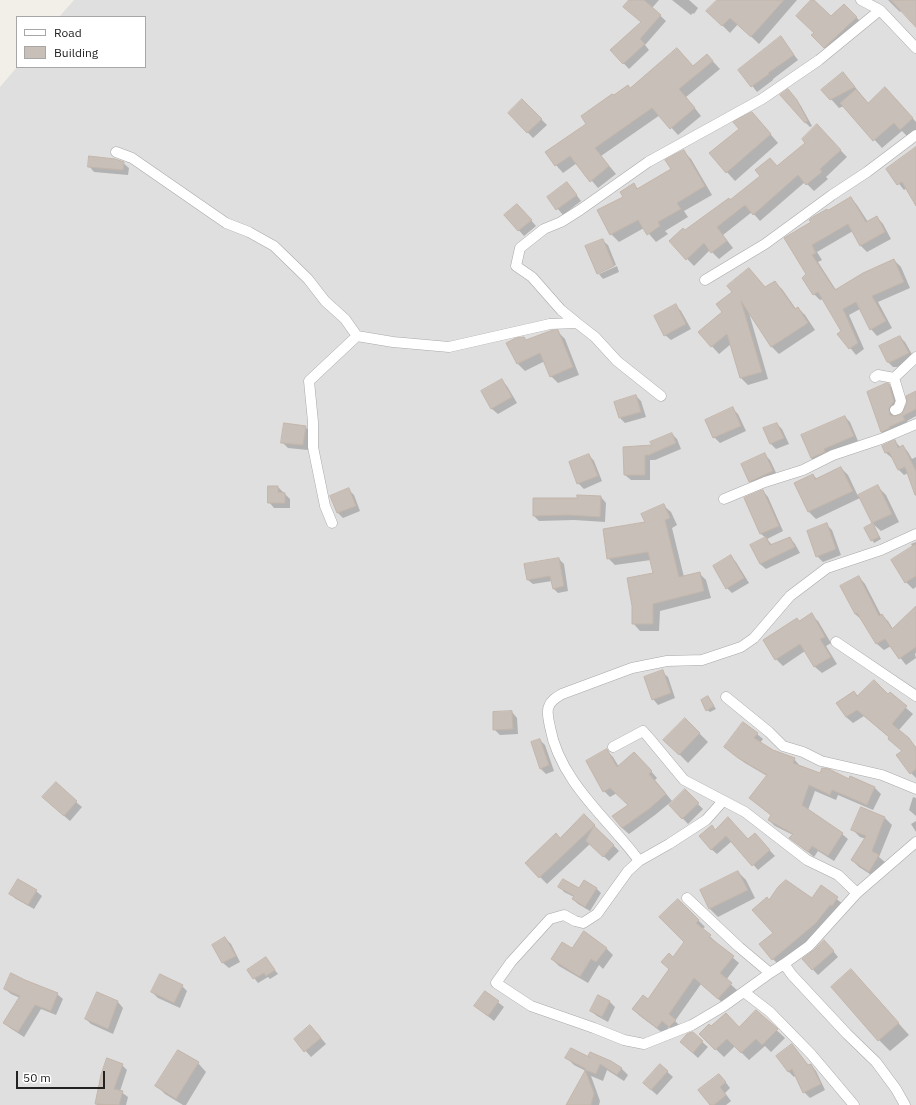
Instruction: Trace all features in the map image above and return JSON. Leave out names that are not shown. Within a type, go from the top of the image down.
[{"type":"street","points":[[861,0],[880,10],[916,48]]},
{"type":"street","points":[[661,396],[617,361],[595,337],[562,310],[532,277],[516,266],[520,248],[544,229],[561,222],[580,210],[648,162],[762,99],[819,60],[880,10]]},
{"type":"street","points":[[704,280],[765,244],[814,208],[873,168],[916,135]]},
{"type":"street","points":[[116,152],[132,158],[226,223],[249,232],[274,246],[308,279],[325,301],[345,319],[357,336],[393,342],[449,347],[550,324],[577,323]]},
{"type":"street","points":[[332,524],[325,506],[313,447],[313,422],[308,380],[357,336]]},
{"type":"street","points":[[894,378],[916,357]]},
{"type":"street","points":[[876,377],[878,375],[894,378]]},
{"type":"street","points":[[894,378],[901,401],[898,409],[895,410]]},
{"type":"street","points":[[724,499],[765,482],[803,470],[833,455],[881,439],[916,424]]},
{"type":"street","points":[[639,861],[633,852],[589,802],[568,774],[552,741],[548,707],[554,699],[562,694],[580,689],[632,668],[666,661],[702,660],[741,647],[754,638],[790,596],[827,568],[881,550],[916,534]]},
{"type":"street","points":[[836,642],[916,696]]},
{"type":"street","points":[[726,697],[769,732],[782,746],[803,752],[821,761],[882,775],[916,789]]},
{"type":"street","points":[[613,747],[643,731],[684,780],[745,812],[807,860],[838,875],[857,893]]},
{"type":"street","points":[[723,801],[706,820],[639,861],[628,871],[597,914],[583,923],[575,921],[564,915],[550,919],[511,962],[496,983],[531,1006],[624,1040],[644,1044],[692,1025],[744,992],[809,946],[857,893],[916,843]]},
{"type":"street","points":[[687,898],[739,947],[770,973]]},
{"type":"street","points":[[784,964],[792,975],[847,1034],[876,1062],[896,1089],[905,1105]]},
{"type":"street","points":[[744,992],[770,1012],[811,1054],[854,1105]]},
{"type":"shaded area","points":[[74,0],[916,0],[916,1105],[0,1105],[0,87],[16,68],[146,68],[146,16],[60,16]]},
{"type":"building","points":[[629,0],[644,0],[661,15],[640,39],[645,44],[623,64],[610,50],[641,22],[623,7]]},
{"type":"building","points":[[717,0],[784,0],[751,37],[730,18],[722,26],[706,11]]},
{"type":"building","points":[[811,0],[814,0],[831,16],[844,4],[857,17],[824,48],[811,35],[814,33],[796,16]]},
{"type":"building","points":[[891,0],[916,0],[916,27]]},
{"type":"building","points":[[781,36],[794,55],[751,87],[738,70]]},
{"type":"building","points":[[677,48],[693,66],[707,54],[713,61],[679,89],[695,108],[670,129],[652,108],[595,148],[609,166],[590,182],[570,156],[555,166],[545,152],[586,124],[581,116],[612,94],[614,95],[628,85],[630,88]]},
{"type":"building","points":[[843,72],[855,87],[830,100],[821,90]]},
{"type":"building","points":[[885,87],[913,118],[900,130],[894,123],[873,141],[840,103],[856,89],[868,103]]},
{"type":"building","points":[[788,89],[797,100],[808,121],[805,123],[780,95]]},
{"type":"building","points":[[522,99],[542,119],[527,133],[508,113]]},
{"type":"building","points":[[752,112],[771,134],[726,173],[709,153],[739,129],[733,122]]},
{"type":"building","points":[[817,124],[841,150],[820,169],[822,172],[806,185],[798,175],[753,215],[745,205],[717,227],[727,241],[711,253],[704,243],[686,260],[669,241],[683,228],[685,230],[729,198],[730,200],[760,176],[755,170],[770,158],[777,166],[805,143],[802,139]]},
{"type":"building","points":[[916,147],[916,206],[902,182],[897,185],[886,169]]},
{"type":"building","points":[[684,150],[705,186],[677,203],[681,209],[658,222],[660,226],[647,235],[638,220],[610,235],[597,210],[623,197],[620,192],[634,183],[637,189],[671,169],[665,160]]},
{"type":"building","points":[[89,156],[115,159],[124,162],[123,170],[88,167]]},
{"type":"building","points":[[567,182],[577,195],[556,210],[547,197]]},
{"type":"building","points":[[851,197],[866,222],[877,216],[885,232],[860,246],[848,224],[812,245],[816,253],[812,255],[835,290],[863,273],[894,259],[904,282],[872,296],[886,321],[870,330],[856,302],[843,309],[858,343],[849,349],[837,334],[841,331],[818,292],[813,295],[802,278],[806,274],[784,238],[811,222],[809,220],[813,217]]},
{"type":"building","points":[[517,204],[532,220],[518,231],[504,215]]},
{"type":"building","points":[[603,239],[614,266],[597,274],[585,246]]},
{"type":"building","points":[[749,268],[765,287],[775,281],[795,309],[798,307],[808,323],[771,347],[741,301],[762,372],[740,378],[727,334],[711,347],[698,332],[722,312],[716,304],[732,292],[727,286]]},
{"type":"building","points":[[676,304],[686,324],[664,336],[654,316]]},
{"type":"building","points":[[558,330],[573,367],[550,377],[540,353],[517,364],[506,343],[516,338],[524,337],[526,340],[550,331]]},
{"type":"building","points":[[900,336],[909,353],[891,362],[887,362],[879,346]]},
{"type":"building","points":[[502,379],[512,397],[491,409],[481,391]]},
{"type":"building","points":[[887,383],[889,384],[894,401],[889,408],[890,415],[894,416],[902,414],[907,403],[906,396],[916,391],[916,409],[903,416],[905,420],[881,432],[867,392]]},
{"type":"building","points":[[636,395],[641,412],[619,418],[614,402]]},
{"type":"building","points":[[733,407],[741,426],[713,438],[705,420]]},
{"type":"building","points":[[845,416],[854,436],[824,449],[825,452],[811,458],[801,435]]},
{"type":"building","points":[[284,423],[306,426],[303,445],[281,443]]},
{"type":"building","points":[[777,423],[784,438],[770,444],[763,428]]},
{"type":"building","points":[[672,433],[676,443],[649,455],[645,455],[645,475],[624,475],[623,447],[652,445],[650,442]]},
{"type":"building","points":[[895,440],[898,448],[903,445],[916,471],[916,495],[905,467],[898,470],[889,452],[885,453],[882,446]]},
{"type":"building","points":[[765,453],[773,471],[749,482],[741,464]]},
{"type":"building","points":[[589,454],[598,476],[577,484],[569,462]]},
{"type":"building","points":[[841,467],[853,491],[808,512],[794,483],[813,474],[815,479]]},
{"type":"building","points":[[878,485],[892,514],[872,523],[858,495]]},
{"type":"building","points":[[268,486],[278,486],[278,492],[285,493],[285,503],[268,503]]},
{"type":"building","points":[[349,488],[356,506],[337,513],[330,496]]},
{"type":"building","points":[[763,490],[779,526],[760,534],[744,498]]},
{"type":"building","points":[[577,495],[601,496],[600,517],[568,515],[533,516],[533,498],[577,498]]},
{"type":"building","points":[[664,504],[670,518],[665,520],[679,577],[700,572],[704,591],[653,604],[653,624],[632,624],[632,606],[627,578],[653,573],[648,552],[607,559],[603,529],[645,522],[641,514]]},
{"type":"building","points":[[827,523],[836,549],[816,557],[807,531]]},
{"type":"building","points":[[873,523],[879,537],[871,541],[864,528]]},
{"type":"building","points":[[766,537],[770,545],[790,537],[795,547],[760,564],[750,545]]},
{"type":"building","points":[[916,544],[916,576],[905,583],[891,560]]},
{"type":"building","points":[[731,555],[744,578],[726,589],[713,566]]},
{"type":"building","points":[[559,558],[564,586],[553,589],[550,576],[527,580],[524,564]]},
{"type":"building","points":[[859,576],[879,616],[882,614],[892,629],[916,606],[916,647],[899,659],[885,639],[876,644],[857,613],[855,614],[840,586]]},
{"type":"building","points":[[812,613],[825,637],[820,639],[831,657],[814,667],[800,644],[775,660],[763,640],[797,618],[799,621]]},
{"type":"building","points":[[663,670],[671,693],[652,700],[644,677]]},
{"type":"building","points":[[874,680],[888,694],[890,692],[907,706],[892,724],[909,738],[916,748],[916,769],[910,774],[896,755],[902,751],[888,739],[889,737],[857,710],[846,717],[836,703],[854,691],[857,696]]},
{"type":"building","points":[[708,696],[714,706],[706,711],[701,700]]},
{"type":"building","points":[[512,711],[513,729],[493,730],[493,712]]},
{"type":"building","points":[[685,718],[700,733],[679,755],[663,740]]},
{"type":"building","points":[[743,722],[758,733],[754,738],[773,750],[795,758],[793,763],[820,773],[822,768],[829,769],[849,779],[850,776],[875,787],[867,805],[832,790],[830,795],[809,785],[802,805],[843,833],[828,856],[812,846],[808,852],[789,838],[793,834],[768,820],[771,815],[749,798],[767,775],[738,758],[724,747]]},
{"type":"building","points":[[540,739],[549,765],[540,769],[531,742]]},
{"type":"building","points":[[607,749],[617,767],[634,752],[652,771],[649,774],[666,794],[649,809],[622,828],[612,816],[628,805],[610,788],[603,792],[586,761]]},
{"type":"building","points":[[56,782],[77,801],[64,816],[42,797]]},
{"type":"building","points":[[685,789],[699,803],[682,819],[669,805]]},
{"type":"building","points":[[861,807],[885,817],[872,851],[879,855],[869,872],[851,860],[866,836],[851,830]]},
{"type":"building","points":[[584,814],[595,825],[539,878],[525,863],[556,833],[560,838]]},
{"type":"building","points":[[728,817],[748,839],[755,833],[770,850],[752,866],[726,836],[711,850],[699,836],[712,825],[715,830]]},
{"type":"building","points":[[594,826],[614,845],[603,857],[586,841]]},
{"type":"building","points":[[738,871],[748,890],[709,909],[700,890]]},
{"type":"building","points":[[18,879],[37,890],[28,905],[9,894]]},
{"type":"building","points":[[563,879],[579,888],[584,880],[597,888],[585,907],[572,899],[574,896],[558,887]]},
{"type":"building","points":[[786,880],[812,898],[821,885],[838,897],[832,906],[830,905],[816,923],[772,960],[759,944],[773,933],[752,910],[767,897],[769,900],[778,887]]},
{"type":"building","points":[[678,899],[699,920],[696,923],[711,935],[709,937],[734,956],[720,973],[732,983],[718,999],[694,978],[669,1014],[676,1020],[669,1027],[662,1021],[657,1028],[632,1009],[643,995],[648,999],[669,969],[661,962],[669,953],[673,957],[684,942],[659,917]]},
{"type":"building","points":[[584,931],[607,948],[596,962],[591,959],[580,977],[551,959],[562,942],[572,948]]},
{"type":"building","points":[[225,937],[236,956],[222,963],[212,945]]},
{"type":"building","points":[[824,940],[834,951],[812,970],[802,959]]},
{"type":"building","points":[[266,957],[275,970],[266,976],[264,973],[253,979],[247,970]]},
{"type":"building","points":[[851,969],[899,1023],[878,1041],[831,987]]},
{"type":"building","points":[[11,973],[58,993],[51,1011],[35,1005],[18,1032],[3,1023],[20,996],[4,989]]},
{"type":"building","points":[[160,974],[183,985],[174,1003],[151,992]]},
{"type":"building","points":[[485,991],[499,1001],[488,1016],[474,1006]]},
{"type":"building","points":[[97,992],[118,1001],[108,1029],[85,1019]]},
{"type":"building","points":[[598,995],[610,1001],[602,1017],[590,1011]]},
{"type":"building","points":[[756,1010],[778,1029],[762,1045],[756,1039],[741,1053],[727,1039],[715,1050],[699,1034],[709,1024],[711,1026],[726,1013],[739,1027]]},
{"type":"building","points":[[310,1025],[321,1038],[304,1052],[294,1039]]},
{"type":"building","points":[[693,1032],[703,1041],[693,1053],[680,1042],[687,1034]]},
{"type":"building","points":[[792,1044],[808,1065],[811,1064],[821,1084],[803,1093],[792,1069],[788,1072],[776,1056]]},
{"type":"building","points":[[571,1048],[591,1058],[588,1056],[590,1052],[611,1061],[622,1068],[617,1075],[600,1064],[596,1074],[585,1070],[586,1069],[565,1058]]},
{"type":"building","points":[[178,1050],[199,1062],[176,1099],[155,1086]]},
{"type":"building","points":[[107,1058],[123,1064],[114,1089],[123,1091],[119,1105],[95,1104],[101,1075]]},
{"type":"building","points":[[660,1064],[668,1071],[651,1090],[643,1083]]},
{"type":"building","points":[[585,1070],[594,1093],[591,1105],[566,1105]]},
{"type":"building","points":[[719,1074],[726,1082],[720,1087],[726,1095],[714,1105],[710,1105],[698,1090]]}]
